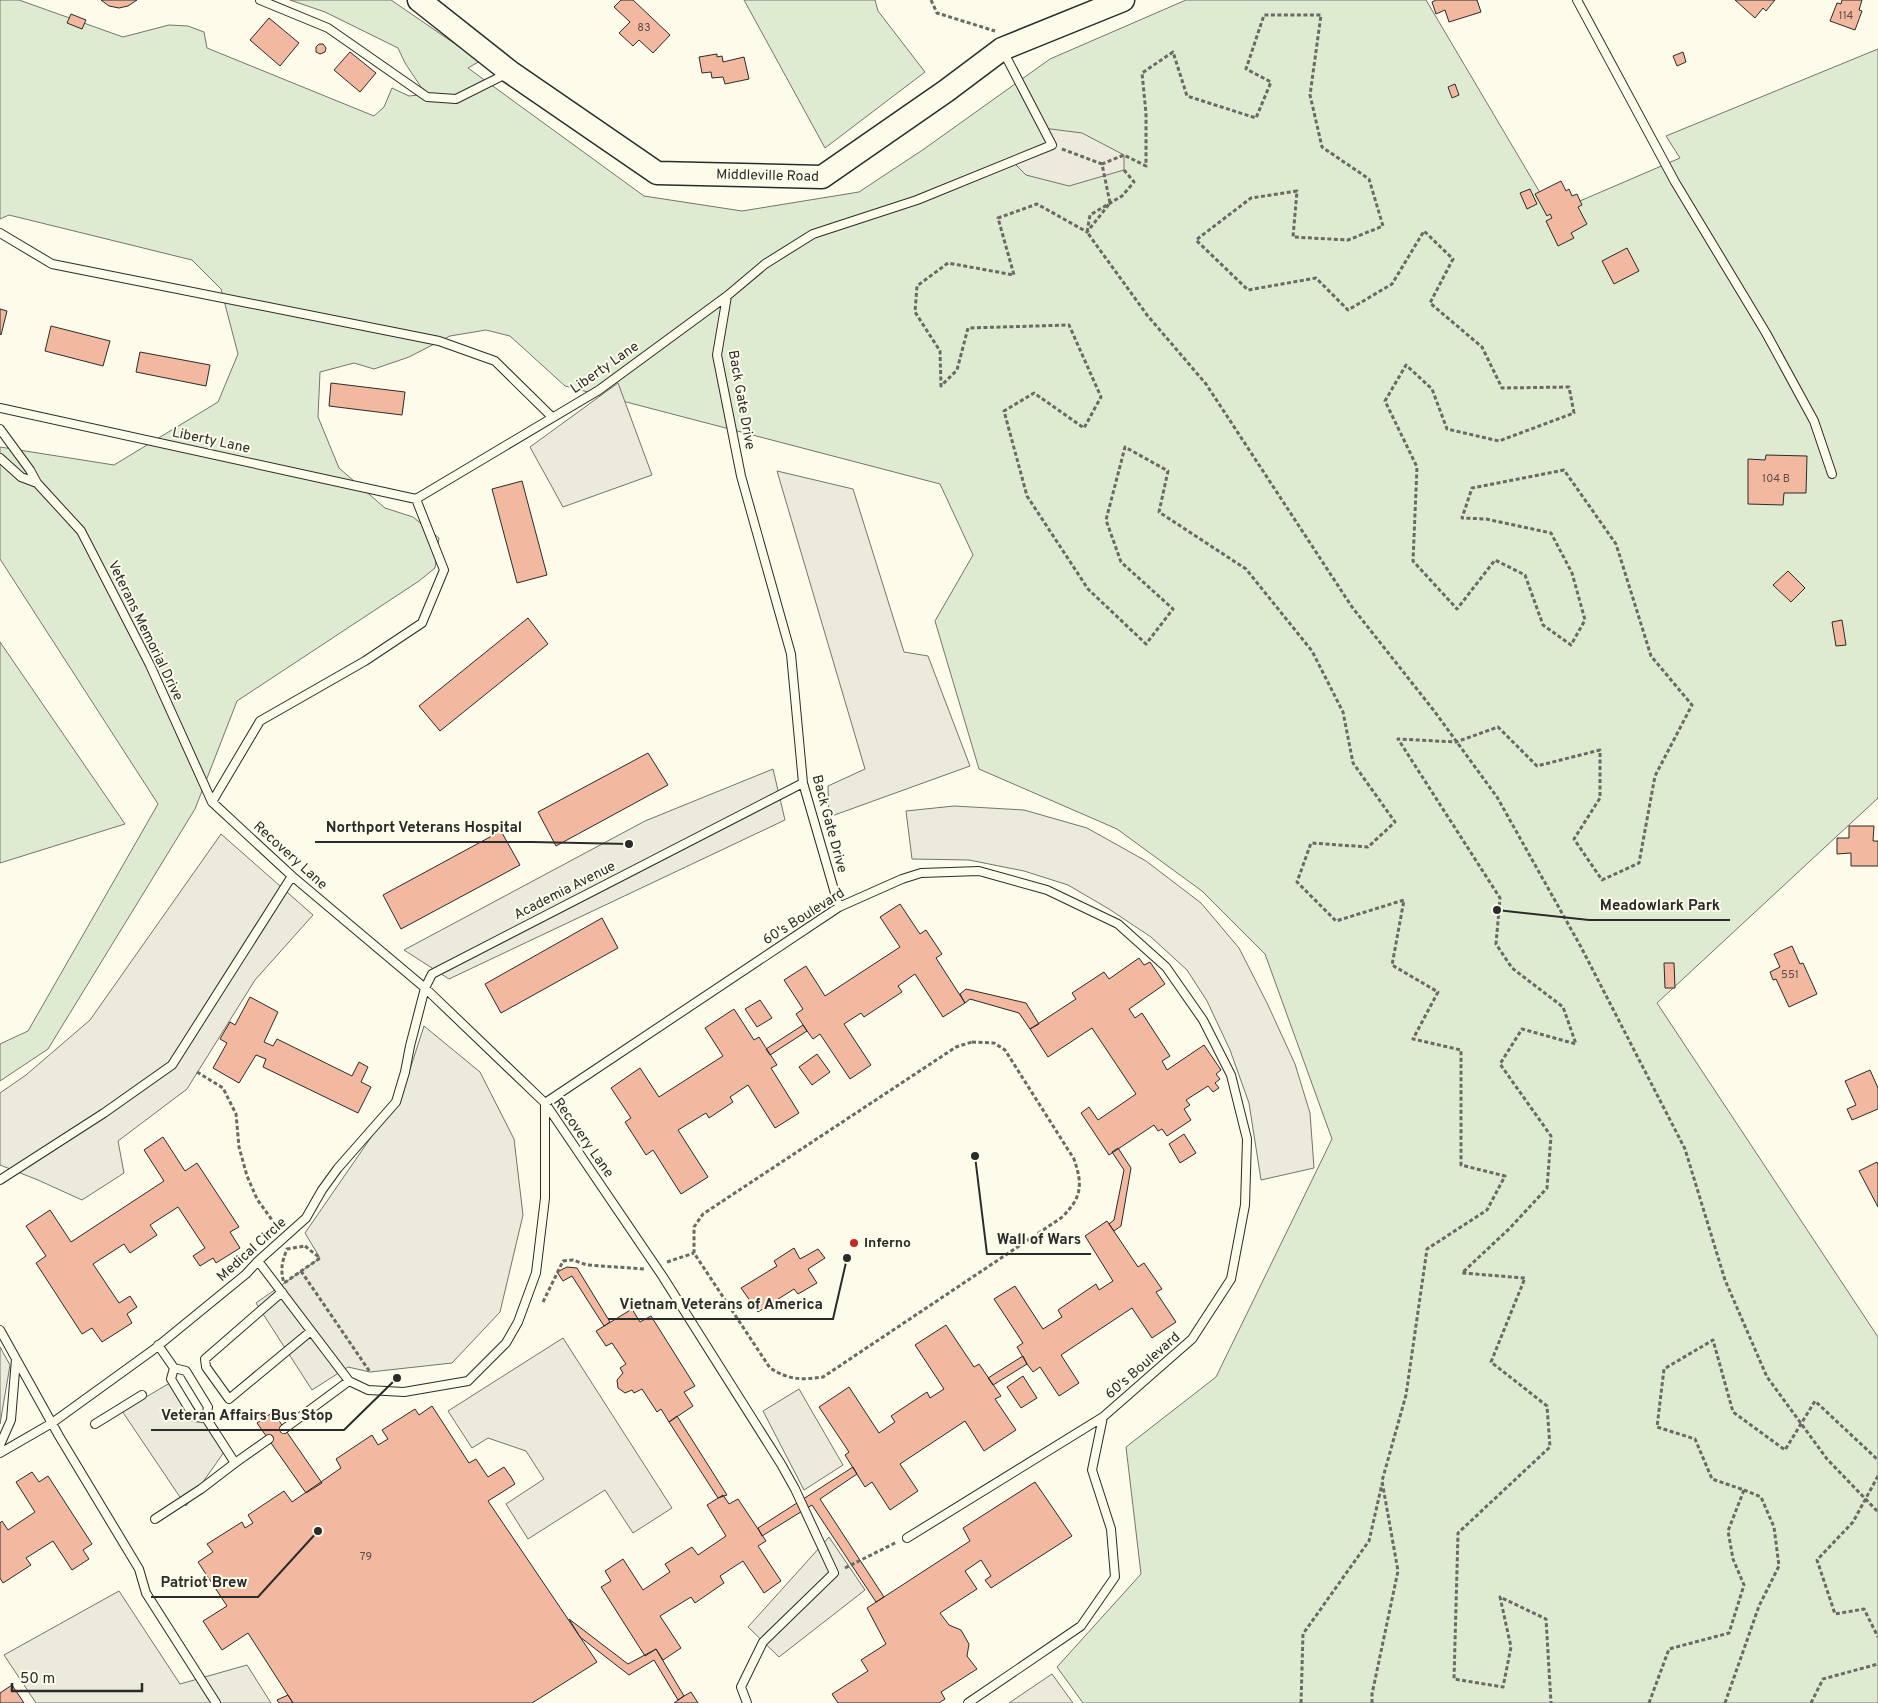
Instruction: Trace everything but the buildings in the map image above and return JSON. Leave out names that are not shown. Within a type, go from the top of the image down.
[{"type":"street","name":"Middleville Road","points":[[419,0],[510,72],[656,173],[822,177],[946,91],[1002,49],[1123,0]]},
{"type":"lane","points":[[260,0],[328,28],[427,97],[456,99],[510,72]]},
{"type":"lane","points":[[1577,0],[1674,182],[1766,333],[1814,421],[1832,474]]},
{"type":"lane","points":[[727,296],[765,264],[812,234],[917,200],[1052,145],[1002,49]]},
{"type":"lane","points":[[0,233],[52,264],[439,340],[495,361],[552,418]]},
{"type":"lane","name":"Liberty Lane","points":[[0,408],[416,499],[599,390],[727,296]]},
{"type":"lane","name":"Back Gate Drive","points":[[727,296],[717,355],[741,476],[791,654],[803,783],[839,907]]},
{"type":"lane","name":"Veterans Memorial Drive","points":[[0,428],[37,483],[81,531],[150,665],[212,802]]},
{"type":"lane","name":"Veterans Memorial Drive","points":[[0,458],[21,477],[37,483]]},
{"type":"lane","points":[[212,802],[260,721],[364,661],[422,623],[444,570],[416,499]]},
{"type":"lane","name":"Academia Avenue","points":[[425,988],[432,974],[803,783]]},
{"type":"lane","name":"Recovery Lane","points":[[212,802],[292,876],[425,988],[545,1103],[656,1266],[772,1451],[795,1489],[810,1525],[834,1573]]},
{"type":"lane","name":"60's Boulevard","points":[[545,1103],[839,907],[902,879],[921,873],[980,871],[1047,890],[1118,924],[1166,967],[1203,1020],[1231,1075],[1247,1139],[1245,1205],[1231,1279],[1192,1339],[1103,1417],[1092,1470],[1110,1529],[1115,1577],[1081,1626],[968,1703]]},
{"type":"lane","points":[[1,1178],[104,1114],[172,1065],[292,876]]},
{"type":"lane","name":"Medical Circle","points":[[0,1453],[52,1422],[158,1345],[246,1274],[258,1260],[306,1218],[322,1190],[338,1168],[396,1102],[425,988]]},
{"type":"lane","points":[[258,1260],[349,1381],[368,1390],[404,1392],[468,1381],[506,1343],[518,1322],[536,1273],[545,1198],[545,1103]]},
{"type":"lane","points":[[282,1292],[205,1359],[206,1367],[229,1399],[311,1331]]},
{"type":"lane","points":[[0,1330],[139,1569],[146,1593],[216,1703]]},
{"type":"lane","points":[[158,1345],[174,1368],[186,1371],[208,1407],[206,1418],[235,1463]]},
{"type":"lane","points":[[0,1445],[11,1420],[16,1359]]},
{"type":"lane","points":[[174,1368],[171,1379],[194,1417],[206,1418]]},
{"type":"lane","points":[[284,1428],[349,1381]]},
{"type":"lane","points":[[94,1424],[142,1395]]},
{"type":"lane","points":[[907,1538],[1103,1417]]},
{"type":"lane","points":[[155,1519],[269,1439]]},
{"type":"lane","points":[[747,1703],[741,1687],[764,1642],[834,1573]]},
{"type":"path","points":[[931,0],[937,13],[998,32],[1002,49]]},
{"type":"path","points":[[1052,145],[1102,164],[1124,155],[1146,166],[1146,113],[1142,73],[1173,52],[1187,96],[1256,118],[1271,82],[1246,69],[1264,15],[1321,15],[1310,95],[1322,148],[1369,179],[1382,226],[1348,240],[1294,237],[1298,190],[1251,198],[1196,240],[1248,290],[1316,278],[1348,310],[1392,284],[1424,231],[1453,258],[1430,303],[1482,347],[1502,388],[1568,387],[1574,413],[1499,441],[1447,429],[1432,389],[1406,365],[1385,401],[1417,467],[1413,561],[1457,609],[1494,560],[1525,575],[1543,625],[1571,645],[1585,620],[1572,573],[1552,533],[1486,519],[1462,518],[1472,488],[1564,470],[1616,544],[1651,656],[1692,705],[1655,776],[1639,863],[1602,880],[1574,839],[1600,798],[1600,750],[1537,766],[1498,727],[1456,742],[1398,739],[1500,898],[1496,944],[1512,968],[1563,1007],[1576,1044],[1522,1029],[1500,1064],[1551,1136],[1547,1188],[1510,1228],[1462,1273],[1525,1278],[1491,1362],[1547,1406],[1550,1447],[1458,1533],[1454,1679],[1503,1688],[1511,1647],[1500,1598],[1546,1619],[1551,1703]]},
{"type":"path","points":[[1088,232],[1110,203],[1102,164]]},
{"type":"path","points":[[1088,232],[1090,215],[1122,196],[1134,182],[1124,170]]},
{"type":"path","points":[[1301,1703],[1303,1634],[1369,1541],[1382,1481],[1406,1395],[1427,1249],[1487,1210],[1504,1176],[1461,1165],[1461,1050],[1413,1039],[1438,992],[1392,965],[1404,900],[1336,921],[1297,882],[1311,843],[1368,847],[1395,822],[1353,763],[1343,712],[1312,651],[1246,569],[1159,512],[1168,471],[1125,447],[1106,520],[1122,562],[1173,609],[1146,644],[1088,589],[1027,496],[1004,411],[1034,393],[1084,428],[1102,397],[1070,325],[968,328],[957,370],[941,386],[940,351],[915,312],[917,286],[948,263],[1014,275],[998,218],[1037,204],[1088,232],[1147,315],[1206,384],[1352,607],[1497,797],[1581,948],[1662,1102],[1684,1149],[1725,1280],[1767,1377],[1827,1459],[1878,1512]]},
{"type":"path","points":[[972,1042],[994,1043],[1005,1050],[1074,1159],[1080,1178],[1079,1195],[1071,1208],[1061,1218],[823,1376],[803,1380],[782,1376],[770,1368],[694,1254],[694,1227],[703,1214],[956,1047],[972,1042]]},
{"type":"path","points":[[197,1072],[222,1088],[236,1114],[239,1147],[247,1176],[257,1199],[277,1228]]},
{"type":"path","points":[[305,1246],[320,1258],[300,1271],[284,1283],[280,1272],[282,1261],[288,1249],[305,1246]]},
{"type":"path","points":[[542,1302],[563,1261],[574,1260],[587,1265],[642,1270],[694,1254]]},
{"type":"path","points":[[300,1271],[370,1372]]},
{"type":"path","points":[[1725,1703],[1759,1606],[1779,1566],[1774,1527],[1761,1497],[1712,1479],[1696,1439],[1657,1427],[1664,1369],[1713,1340],[1733,1412],[1785,1450],[1815,1402],[1878,1460]]},
{"type":"path","points":[[1878,1476],[1853,1522],[1817,1560],[1835,1614],[1864,1609],[1878,1637]]},
{"type":"path","points":[[1372,1703],[1372,1694],[1398,1570],[1382,1481]]},
{"type":"path","points":[[1649,1703],[1669,1649],[1729,1632],[1744,1585],[1733,1560],[1728,1531],[1744,1490]]},
{"type":"path","points":[[834,1573],[907,1538]]},
{"type":"path","points":[[1811,1703],[1823,1679],[1878,1664]]},
{"type":"green space","points":[[0,0],[19,0],[123,37],[169,25],[188,26],[204,32],[207,48],[374,116],[384,107],[392,88],[409,96],[429,94],[421,87],[405,63],[398,48],[325,12],[290,0],[391,0],[480,61],[468,68],[644,196],[742,211],[859,192],[924,149],[1050,59],[1186,0],[1426,0],[1552,213],[1680,158],[1666,136],[1878,49],[1878,798],[1657,1003],[1878,1337],[1878,1703],[1083,1703],[1057,1667],[1141,1574],[1126,1447],[1216,1377],[1332,1139],[1265,954],[1202,891],[1117,829],[979,769],[935,621],[973,555],[940,484],[565,386],[510,336],[486,330],[450,336],[409,357],[374,369],[354,363],[320,372],[318,417],[339,468],[385,508],[413,517],[439,538],[435,568],[419,581],[237,701],[195,809],[48,1049],[0,1081],[0,1044],[28,1031],[158,804],[0,559],[0,447],[114,465],[218,402],[238,354],[221,289],[192,260],[9,215],[0,219]]},
{"type":"green space","points":[[744,0],[875,0],[878,11],[925,72],[825,148]]},
{"type":"green space","points":[[0,642],[125,824],[0,863]]},
{"type":"shaded area","points":[[1043,128],[1082,133],[1124,155],[1124,170],[1069,186],[1026,175],[1012,161],[1052,145]]},
{"type":"shaded area","points":[[618,383],[652,475],[563,507],[530,447]]},
{"type":"shaded area","points":[[777,471],[853,489],[904,652],[928,656],[970,766],[829,817],[828,786],[865,769]]},
{"type":"shaded area","points":[[773,769],[785,820],[449,979],[404,950],[645,821]]},
{"type":"shaded area","points":[[954,806],[1024,810],[1087,828],[1146,861],[1201,903],[1239,948],[1295,1064],[1310,1113],[1314,1168],[1261,1180],[1249,1103],[1230,1050],[1207,1001],[1187,970],[1151,937],[1068,885],[1024,871],[969,860],[912,859],[906,811]]},
{"type":"shaded area","points":[[221,834],[313,915],[255,980],[187,1089],[118,1141],[124,1173],[82,1200],[0,1165],[0,1093],[26,1075],[90,1020]]},
{"type":"shaded area","points":[[424,1026],[480,1072],[514,1139],[523,1215],[500,1312],[452,1363],[370,1372],[348,1367],[312,1390],[256,1303],[320,1258],[305,1233],[403,1091]]},
{"type":"shaded area","points":[[563,1338],[672,1508],[633,1533],[605,1490],[528,1539],[506,1504],[544,1479],[526,1451],[488,1438],[472,1448],[448,1411]]},
{"type":"shaded area","points":[[0,1347],[10,1365],[0,1424]]},
{"type":"shaded area","points":[[175,1380],[224,1452],[186,1506],[122,1411]]},
{"type":"shaded area","points":[[799,1389],[843,1465],[804,1490],[763,1411]]},
{"type":"shaded area","points":[[829,1537],[865,1590],[779,1657],[748,1627]]},
{"type":"shaded area","points":[[119,1591],[180,1684],[247,1665],[271,1703],[36,1703],[4,1655]]},
{"type":"shaded area","points":[[1052,1674],[1073,1703],[1009,1703]]},
{"type":"place","name":"Northport Veterans Hospital","points":[[629,844]]},
{"type":"place","name":"Meadowlark Park","points":[[1497,910]]},
{"type":"place","name":"Wall of Wars","points":[[975,1156]]},
{"type":"place","name":"Inferno","points":[[854,1243]]},
{"type":"place","name":"Vietnam Veterans of America","points":[[847,1258]]},
{"type":"place","name":"Veteran Affairs Bus Stop","points":[[397,1378]]},
{"type":"place","name":"Patriot Brew","points":[[318,1531]]}]
